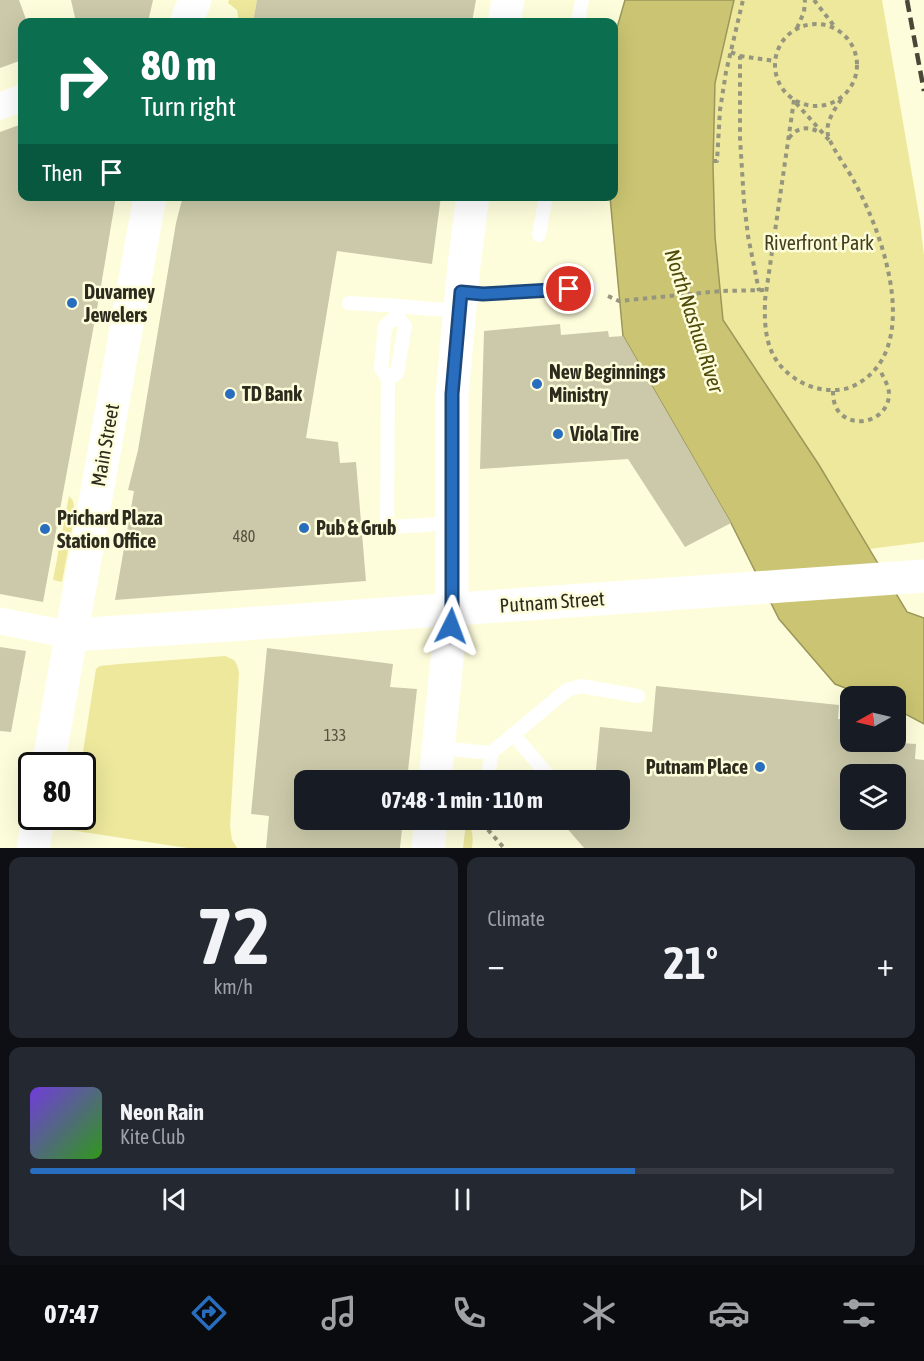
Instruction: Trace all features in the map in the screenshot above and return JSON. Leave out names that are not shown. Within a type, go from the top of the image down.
[{"type":"main road","points":[[188,18],[195,0]]},
{"type":"main road","points":[[505,18],[508,0]]},
{"type":"main road","name":"Main Street","points":[[50,752],[149,201]]},
{"type":"main road","points":[[436,770],[452,609],[452,394],[460,301],[472,201]]},
{"type":"main road","name":"Putnam Street","points":[[71,635],[924,576]]},
{"type":"main road","points":[[33,848],[36,830]]},
{"type":"main road","points":[[428,848],[430,830]]},
{"type":"street","points":[[0,106],[18,99]]},
{"type":"street","points":[[0,621],[71,635]]},
{"type":"lane","points":[[579,18],[582,0]]},
{"type":"lane","points":[[539,236],[545,201]]},
{"type":"lane","points":[[349,303],[398,311],[431,309],[483,294],[591,288]]},
{"type":"lane","points":[[398,311],[405,326],[397,373],[388,379],[387,527],[452,522]]},
{"type":"lane","points":[[489,770],[491,753],[567,690],[581,686],[638,696]]},
{"type":"lane","points":[[513,734],[544,770]]},
{"type":"lane","points":[[439,748],[491,753]]},
{"type":"path","points":[[713,161],[717,161],[720,110],[726,72],[743,0]]},
{"type":"path","points":[[797,28],[804,12],[805,0]]},
{"type":"path","points":[[814,0],[836,28],[847,37],[855,49],[858,63],[851,88],[830,118],[828,134],[831,143]]},
{"type":"path","points":[[836,28],[822,23],[808,23],[784,38],[776,51],[774,65],[776,78],[783,90],[831,143],[854,181],[888,249]]},
{"type":"path","points":[[731,52],[740,56],[775,61]]},
{"type":"path","points":[[740,56],[740,138],[744,202],[759,291]]},
{"type":"path","points":[[794,100],[804,105],[817,106],[830,104],[842,98]]},
{"type":"path","points":[[794,100],[765,300],[765,328],[772,353],[780,366],[800,382],[833,391],[864,382],[882,371],[889,393],[888,401],[880,415],[871,420],[855,420],[841,414],[836,407],[833,391]]},
{"type":"path","points":[[788,139],[797,130],[807,128],[817,130],[825,136]]},
{"type":"path","points":[[591,288],[620,301],[721,291],[765,290]]},
{"type":"path","points":[[488,830],[504,848]]},
{"type":"green space","points":[[229,0],[257,0],[254,18],[238,18],[237,10],[228,3]]},
{"type":"green space","name":"Riverfront Park","points":[[734,0],[882,0],[924,256],[924,542],[869,549],[723,320],[715,237],[713,166],[715,83]]},
{"type":"green space","points":[[69,496],[73,501],[75,513],[62,582],[53,580]]},
{"type":"green space","points":[[225,656],[234,660],[239,672],[230,826],[232,840],[237,848],[187,848],[70,830],[96,830],[96,752],[83,752],[96,669],[100,666]]},
{"type":"green space","points":[[465,830],[472,830],[472,848],[463,848]]},
{"type":"water","name":"North Nashua River","points":[[625,0],[734,0],[715,83],[713,166],[715,237],[723,320],[819,465],[907,612],[924,618],[924,724],[906,714],[906,686],[840,686],[835,684],[779,619],[731,523],[623,336],[610,201],[618,201],[618,24]]},
{"type":"building","points":[[0,0],[19,0],[26,18],[18,18],[18,61],[0,68]]},
{"type":"building","points":[[71,0],[153,0],[149,18],[75,18]]},
{"type":"building","points":[[257,0],[476,0],[473,18],[254,18]]},
{"type":"building","points":[[18,125],[18,201],[115,201],[43,602],[0,594],[0,132]]},
{"type":"building","points":[[182,201],[440,201],[432,264],[337,251],[306,438],[338,442],[340,463],[356,462],[366,581],[115,600],[134,491],[128,490],[138,450],[176,223]]},
{"type":"building","points":[[560,324],[561,335],[608,331],[609,337],[623,336],[731,523],[685,547],[628,459],[480,469],[484,331]]},
{"type":"building","points":[[0,647],[26,651],[11,732],[0,731]]},
{"type":"building","points":[[267,648],[393,664],[390,687],[417,689],[408,770],[294,770],[294,830],[402,830],[400,848],[266,848],[269,816],[251,814]]},
{"type":"building","name":"Putnam Place","points":[[656,686],[839,705],[840,752],[906,752],[906,743],[916,744],[915,759],[924,760],[924,848],[584,848],[568,830],[630,830],[630,770],[596,770],[600,727],[652,732]]},
{"type":"railway","points":[[907,0],[924,91]]},
{"type":"place","name":"Duvarney Jewelers","points":[[72,303]]},
{"type":"place","name":"New Beginnings Ministry","points":[[537,384]]},
{"type":"place","name":"TD Bank","points":[[230,394]]},
{"type":"place","name":"Viola Tire","points":[[558,434]]},
{"type":"place","name":"Pub & Grub","points":[[304,528]]},
{"type":"place","name":"Prichard Plaza Station Office","points":[[45,529]]},
{"type":"place","name":"Putnam Place","points":[[760,767]]},
{"type":"route","points":[[451,626],[452,394],[461,292],[483,294],[569,289]]}]
